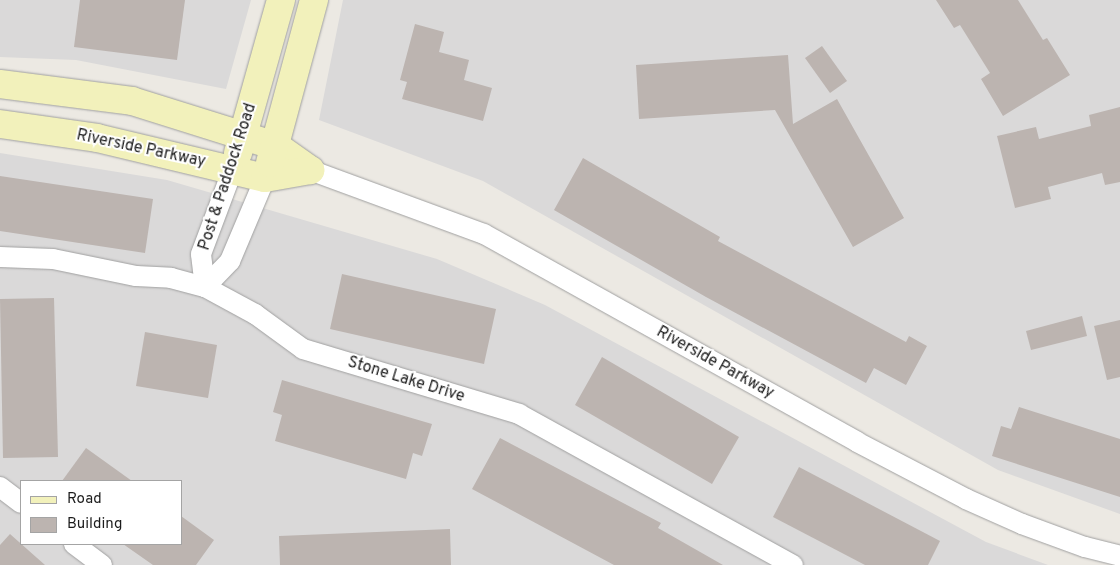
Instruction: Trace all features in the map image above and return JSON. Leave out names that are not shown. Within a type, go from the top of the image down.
[{"type":"street","name":"Post & Paddock Road","points":[[205,287],[201,254],[244,136],[280,0]]},
{"type":"street","name":"Post & Paddock Road","points":[[205,287],[230,261],[264,178],[276,146],[314,0]]},
{"type":"street","name":"Riverside Parkway","points":[[0,84],[132,101],[276,146],[310,170],[484,234],[857,442],[966,499],[1022,524],[1085,547],[1120,556]]},
{"type":"street","name":"Riverside Parkway","points":[[0,124],[97,138],[233,169],[264,178],[310,170]]},
{"type":"street","name":"Stone Lake Drive","points":[[0,256],[53,260],[136,276],[171,278],[205,287],[255,314],[303,349],[519,414],[794,565]]},
{"type":"street","points":[[0,488],[20,502]]},
{"type":"street","points":[[75,545],[102,565]]},
{"type":"shaded area","points":[[0,0],[251,0],[226,89],[76,60],[0,57]]},
{"type":"shaded area","points":[[343,0],[1120,0],[1120,514],[998,470],[483,181],[319,120]]},
{"type":"shaded area","points":[[0,153],[167,180],[437,259],[545,305],[986,542],[1048,565],[0,565]]},
{"type":"building","points":[[80,0],[185,0],[177,60],[74,47]]},
{"type":"building","points":[[936,0],[1018,0],[1043,40],[1047,38],[1070,75],[1003,116],[981,79],[990,73],[960,25],[954,28]]},
{"type":"building","points":[[415,24],[444,32],[439,52],[469,60],[464,80],[492,88],[483,121],[402,99],[407,82],[400,80]]},
{"type":"building","points":[[822,46],[847,81],[830,93],[805,58]]},
{"type":"building","points":[[788,55],[793,124],[837,99],[904,218],[853,247],[775,110],[639,119],[636,65]]},
{"type":"building","points":[[1120,107],[1120,182],[1105,185],[1102,173],[1048,187],[1051,199],[1015,208],[997,136],[1036,127],[1039,139],[1091,126],[1089,115]]},
{"type":"building","points":[[583,158],[720,237],[718,241],[906,342],[909,336],[927,346],[906,385],[874,368],[866,383],[706,297],[554,210]]},
{"type":"building","points":[[0,176],[153,199],[145,253],[0,231]]},
{"type":"building","points":[[342,274],[496,309],[484,364],[330,329]]},
{"type":"building","points":[[54,298],[58,457],[3,458],[0,299]]},
{"type":"building","points":[[1082,316],[1087,336],[1031,350],[1026,331]]},
{"type":"building","points":[[1120,320],[1120,377],[1107,380],[1094,326]]},
{"type":"building","points":[[145,332],[217,345],[208,398],[136,386]]},
{"type":"building","points":[[602,357],[739,437],[712,484],[575,405]]},
{"type":"building","points":[[282,380],[432,424],[422,456],[413,453],[406,479],[275,441],[282,415],[273,412]]},
{"type":"building","points":[[1019,407],[1120,439],[1120,497],[992,456],[1001,426],[1011,429]]},
{"type":"building","points":[[500,438],[661,523],[658,528],[723,565],[614,565],[472,489]]},
{"type":"building","points":[[86,448],[131,480],[63,480]]},
{"type":"building","points":[[799,467],[940,541],[928,565],[865,565],[773,517]]},
{"type":"building","points":[[182,517],[214,540],[196,565],[153,565],[124,545],[182,545]]},
{"type":"building","points":[[450,529],[451,565],[280,565],[279,536]]},
{"type":"building","points":[[10,534],[20,545],[22,545],[45,565],[0,565],[0,545]]}]
